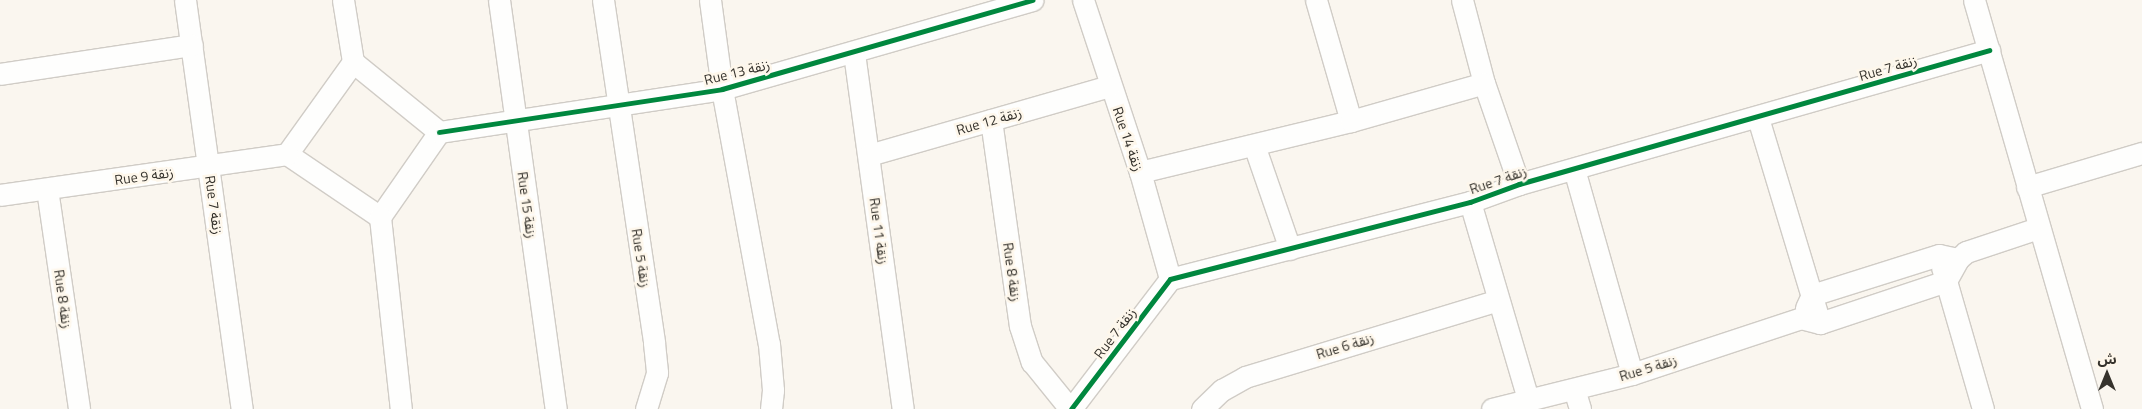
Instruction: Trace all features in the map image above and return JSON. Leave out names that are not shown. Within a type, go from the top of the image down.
[{"type":"street","name":"Rue 7 زنقة","points":[[185,0],[242,409]]},
{"type":"street","points":[[343,0],[353,62],[439,132],[380,217],[401,409]]},
{"type":"street","name":"Rue 15 زنقة","points":[[499,0],[556,409]]},
{"type":"street","name":"Rue 5 زنقة","points":[[602,0],[654,343],[657,373],[646,409]]},
{"type":"street","points":[[710,0],[722,89],[769,344],[774,390],[771,409]]},
{"type":"street","name":"Rue 13 زنقة","points":[[439,132],[515,119],[617,107],[722,89],[854,53],[1032,0]]},
{"type":"street","name":"Rue 14 زنقة","points":[[1083,0],[1109,86],[1140,172],[1170,280]]},
{"type":"street","points":[[1316,0],[1351,121]]},
{"type":"street","points":[[1462,0],[1484,83],[1519,184]]},
{"type":"street","points":[[1974,0],[2038,228],[2092,409]]},
{"type":"street","points":[[0,74],[192,45]]},
{"type":"street","name":"Rue 7 زنقة","points":[[1071,409],[1170,280],[1470,202],[1519,184],[1758,118],[1989,50]]},
{"type":"street","name":"Rue 11 زنقة","points":[[854,53],[904,409]]},
{"type":"street","points":[[353,62],[287,154],[380,217]]},
{"type":"street","points":[[1140,172],[1351,121],[1484,83]]},
{"type":"street","name":"Rue 12 زنقة","points":[[869,155],[1109,86]]},
{"type":"street","points":[[1758,118],[1812,295],[1811,320]]},
{"type":"street","name":"Rue 8 زنقة","points":[[991,120],[1020,326],[1032,362],[1071,409]]},
{"type":"street","points":[[1254,144],[1290,250]]},
{"type":"street","points":[[2027,187],[2142,153]]},
{"type":"street","name":"Rue 9 زنقة","points":[[0,195],[208,167],[287,154]]},
{"type":"street","points":[[1574,169],[1632,374]]},
{"type":"street","name":"Rue 8 زنقة","points":[[47,189],[80,409]]},
{"type":"street","points":[[1470,202],[1528,399]]},
{"type":"street","points":[[1812,295],[1948,257],[2038,228]]},
{"type":"street","points":[[1948,257],[1946,280],[1983,409]]},
{"type":"street","name":"Rue 5 زنقة","points":[[1492,409],[1528,399],[1577,399],[1632,374],[1946,280]]},
{"type":"street","name":"Rue 6 زنقة","points":[[1202,409],[1222,390],[1245,377],[1498,300]]},
{"type":"cycle path","points":[[439,132],[722,89],[1033,0]]},
{"type":"cycle path","points":[[1071,409],[1170,279],[1470,202],[1519,184],[1989,50]]}]
